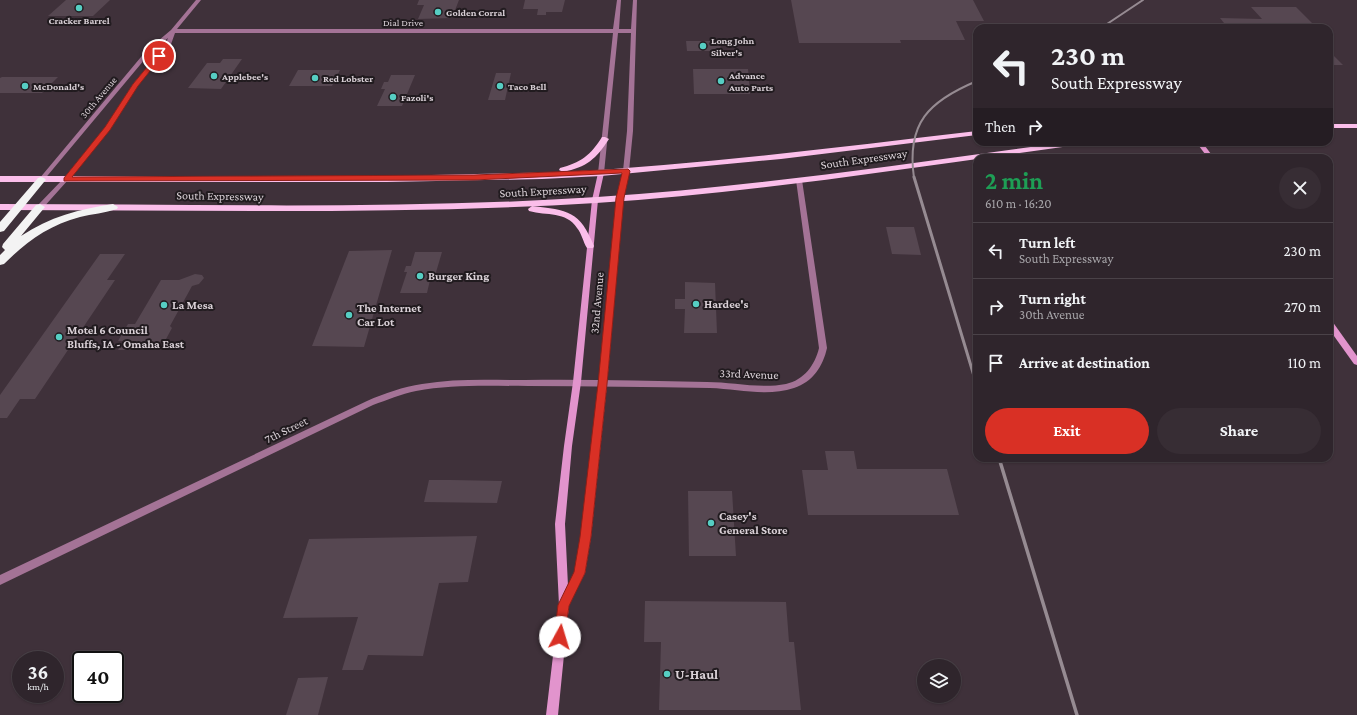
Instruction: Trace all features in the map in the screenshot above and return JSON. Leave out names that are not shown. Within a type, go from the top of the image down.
[{"type":"highway","points":[[0,229],[41,180]]},
{"type":"highway","points":[[0,255],[40,207]]},
{"type":"highway","points":[[0,261],[22,242],[49,224],[81,212],[114,207]]},
{"type":"main road","points":[[1333,126],[1357,126]]},
{"type":"main road","name":"South Expressway","points":[[0,179],[387,179],[601,173],[781,157],[973,133]]},
{"type":"main road","points":[[525,176],[582,165],[595,154],[605,139]]},
{"type":"main road","name":"South Expressway","points":[[994,154],[1054,146]]},
{"type":"main road","name":"South Expressway","points":[[0,207],[304,209],[423,208],[595,200],[687,193],[973,157]]},
{"type":"main road","points":[[496,205],[566,214],[580,224],[590,246]]},
{"type":"street","name":"30th Avenue","points":[[41,180],[148,52],[173,31],[200,0]]},
{"type":"street","name":"32nd Avenue","points":[[552,715],[564,605],[560,524],[595,200],[601,173],[605,139],[619,0]]},
{"type":"street","name":"32nd Avenue","points":[[564,605],[580,573],[586,537],[603,384],[620,198],[626,171],[630,131],[635,0]]},
{"type":"street","name":"30th Avenue","points":[[40,207],[66,179],[108,128],[135,85],[167,47],[173,31]]},
{"type":"street","name":"Dial Drive","points":[[173,31],[633,31]]},
{"type":"street","name":"33rd Avenue","points":[[603,384],[724,385],[769,389],[786,387],[799,383],[817,368],[822,358],[823,348],[799,180]]},
{"type":"street","points":[[1333,329],[1357,362]]},
{"type":"street","name":"7th Street","points":[[0,580],[370,403],[391,395],[424,386],[576,382],[603,384]]},
{"type":"building","name":"Cracker Barrel","points":[[66,0],[110,0],[93,16],[48,16]]},
{"type":"building","name":"Golden Corral","points":[[419,0],[459,0],[452,18],[418,19],[424,5],[417,5]]},
{"type":"building","points":[[525,0],[565,0],[562,12],[546,12],[546,15],[537,15],[538,9],[523,9]]},
{"type":"building","points":[[791,0],[973,0],[984,21],[956,21],[965,40],[900,40],[901,43],[799,43]]},
{"type":"building","points":[[1251,7],[1296,7],[1313,24],[1225,24],[1220,18],[1262,19]]},
{"type":"building","name":"Long John Silver's","points":[[686,41],[720,41],[721,51],[687,51]]},
{"type":"building","points":[[1333,55],[1343,65],[1333,65]]},
{"type":"building","name":"Applebee's","points":[[223,59],[242,59],[221,89],[188,88],[207,63],[220,63]]},
{"type":"building","name":"Advance Auto Parts","points":[[693,69],[748,69],[750,94],[694,94]]},
{"type":"building","name":"Red Lobster","points":[[298,70],[340,70],[332,86],[289,86]]},
{"type":"building","name":"Taco Bell","points":[[496,73],[511,73],[505,100],[488,100]]},
{"type":"building","name":"Fazoli's","points":[[391,75],[415,75],[402,106],[377,106],[385,89],[381,89],[384,82],[388,82]]},
{"type":"building","name":"McDonald's","points":[[58,77],[42,93],[0,93],[0,78]]},
{"type":"building","points":[[886,227],[914,227],[921,255],[892,254]]},
{"type":"building","name":"The Internet Car Lot","points":[[392,250],[364,347],[312,346],[349,251]]},
{"type":"building","name":"Burger King","points":[[415,252],[442,252],[434,279],[430,280],[427,293],[400,293],[407,272],[404,272],[406,266],[411,266]]},
{"type":"building","name":"Motel 6 Council Bluffs, IA - Omaha East","points":[[100,254],[125,254],[107,280],[115,280],[35,399],[20,399],[7,418],[0,418],[0,395]]},
{"type":"building","name":"La Mesa","points":[[195,274],[202,275],[204,278],[199,284],[192,286],[170,326],[172,328],[166,339],[161,341],[156,350],[118,350],[124,341],[118,341],[128,324],[135,324],[161,280],[179,280]]},
{"type":"building","name":"Hardee's","points":[[685,282],[715,283],[717,333],[684,333],[685,309],[675,309],[675,299],[685,299]]},
{"type":"building","points":[[825,451],[854,451],[857,469],[947,469],[959,515],[808,515],[802,470],[828,470]]},
{"type":"building","points":[[429,480],[502,481],[497,503],[424,502]]},
{"type":"building","name":"Casey's General Store","points":[[688,491],[732,491],[736,556],[689,556]]},
{"type":"building","points":[[477,536],[468,582],[439,583],[423,656],[368,655],[363,670],[342,670],[358,617],[283,618],[309,539]]},
{"type":"building","points":[[645,601],[786,602],[789,642],[794,642],[801,710],[659,710],[661,642],[644,642]]},
{"type":"building","points":[[328,677],[318,715],[286,715],[298,678]]},
{"type":"railway","points":[[1107,24],[1143,0]]},
{"type":"railway","points":[[914,178],[912,159],[914,142],[918,128],[924,116],[946,97],[973,83]]},
{"type":"railway","points":[[914,177],[973,373]]},
{"type":"railway","points":[[1000,462],[1077,715]]},
{"type":"place","name":"Cracker Barrel","points":[[79,8]]},
{"type":"place","name":"Golden Corral","points":[[438,12]]},
{"type":"place","name":"Long John Silver's","points":[[703,46]]},
{"type":"place","name":"Applebee's","points":[[214,76]]},
{"type":"place","name":"Red Lobster","points":[[315,78]]},
{"type":"place","name":"Advance Auto Parts","points":[[721,81]]},
{"type":"place","name":"McDonald's","points":[[25,86]]},
{"type":"place","name":"Taco Bell","points":[[500,86]]},
{"type":"place","name":"Fazoli's","points":[[393,97]]},
{"type":"place","name":"Burger King","points":[[420,276]]},
{"type":"place","name":"Hardee's","points":[[696,304]]},
{"type":"place","name":"La Mesa","points":[[164,305]]},
{"type":"place","name":"The Internet Car Lot","points":[[349,315]]},
{"type":"place","name":"Motel 6 Council Bluffs, IA - Omaha East","points":[[59,337]]},
{"type":"place","name":"Casey's General Store","points":[[711,523]]},
{"type":"place","name":"U-Haul","points":[[667,674]]},
{"type":"route","points":[[159,56],[135,85],[108,128],[66,179],[474,178],[626,171],[620,198],[603,384],[586,537],[580,573],[564,605],[560,637]]}]
